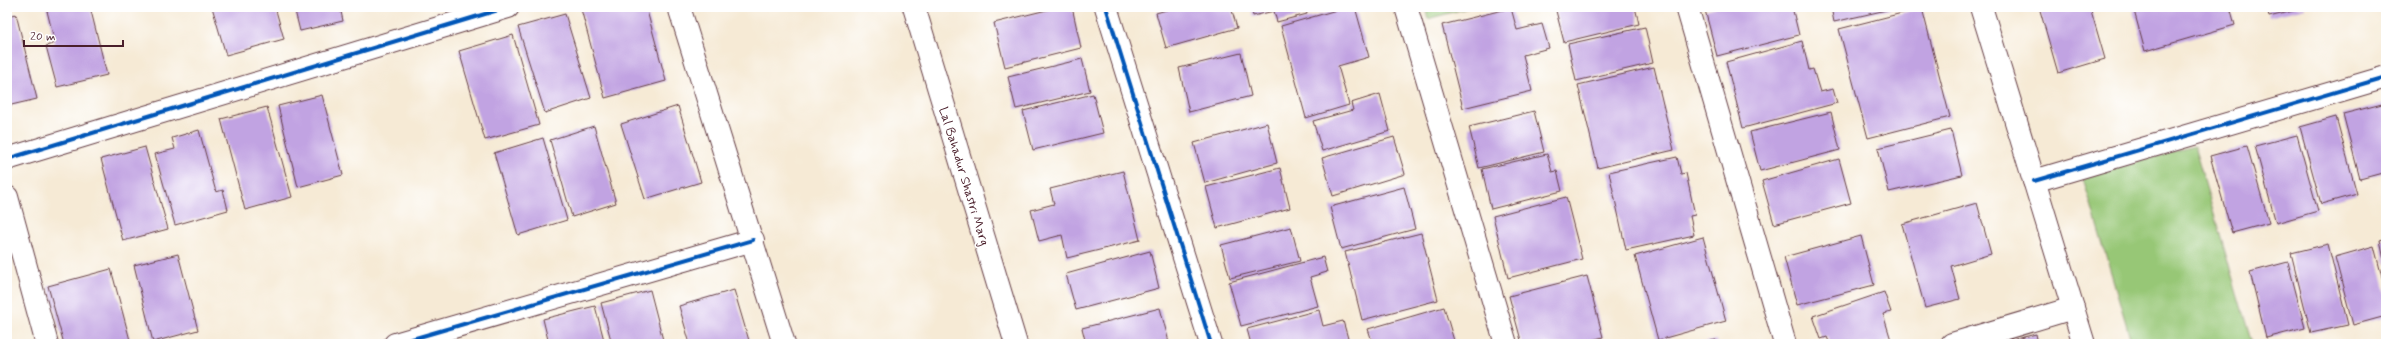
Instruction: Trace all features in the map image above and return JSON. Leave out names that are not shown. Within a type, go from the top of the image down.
[{"type":"street","points":[[7,160],[508,7]]},
{"type":"street","points":[[679,7],[753,240],[784,344]]},
{"type":"street","name":"Lal Bahadur Shastri Marg","points":[[914,7],[1016,344]]},
{"type":"street","points":[[1106,7],[1211,344]]},
{"type":"street","points":[[1406,7],[1506,344]]},
{"type":"street","points":[[1687,7],[1785,344]]},
{"type":"street","points":[[1981,7],[2084,344]]},
{"type":"street","points":[[2034,181],[2386,78]]},
{"type":"street","points":[[7,196],[47,344]]},
{"type":"street","points":[[395,344],[753,240]]},
{"type":"street","points":[[1952,344],[2073,308]]},
{"type":"green space","points":[[1425,7],[1471,7],[1428,19]]},
{"type":"green space","points":[[2194,146],[2252,344],[2132,344],[2083,178]]},
{"type":"building","points":[[46,7],[90,7],[107,75],[57,87],[46,46],[55,43]]},
{"type":"building","points":[[212,7],[275,7],[284,39],[226,55]]},
{"type":"building","points":[[294,7],[340,7],[343,21],[300,31]]},
{"type":"building","points":[[587,7],[646,7],[666,81],[605,98],[581,9]]},
{"type":"building","points":[[1059,7],[1072,7],[1081,48],[1005,67],[994,23]]},
{"type":"building","points":[[1177,7],[1231,7],[1237,28],[1166,48],[1156,13]]},
{"type":"building","points":[[1251,7],[1310,7],[1306,9],[1307,14],[1277,22],[1274,11],[1253,16]]},
{"type":"building","points":[[1347,7],[1355,7],[1369,57],[1338,66],[1349,105],[1306,118],[1281,26]]},
{"type":"building","points":[[1555,7],[1635,7],[1639,24],[1564,42]]},
{"type":"building","points":[[1716,7],[1792,7],[1799,35],[1717,56],[1705,10]]},
{"type":"building","points":[[1831,7],[1895,7],[1895,8],[1834,22]]},
{"type":"building","points":[[2039,7],[2090,7],[2105,59],[2058,73]]},
{"type":"building","points":[[2133,7],[2230,7],[2235,25],[2145,51]]},
{"type":"building","points":[[2267,7],[2305,7],[2305,8],[2269,17]]},
{"type":"building","points":[[1511,8],[1517,30],[1542,24],[1549,48],[1523,55],[1532,91],[1463,108],[1442,25]]},
{"type":"building","points":[[1922,8],[1950,117],[1868,138],[1839,29]]},
{"type":"building","points":[[16,14],[37,99],[7,106],[7,16]]},
{"type":"building","points":[[565,14],[591,98],[545,113],[518,27]]},
{"type":"building","points":[[1645,27],[1653,63],[1576,81],[1568,44]]},
{"type":"building","points":[[513,35],[539,125],[485,140],[459,51]]},
{"type":"building","points":[[1802,41],[1809,70],[1813,69],[1820,92],[1833,89],[1837,103],[1743,128],[1726,62]]},
{"type":"building","points":[[1241,53],[1251,96],[1189,112],[1179,68]]},
{"type":"building","points":[[1082,59],[1090,91],[1016,109],[1008,77]]},
{"type":"building","points":[[1654,67],[1674,150],[1598,168],[1578,85]]},
{"type":"building","points":[[1093,94],[1103,133],[1033,150],[1023,111]]},
{"type":"building","points":[[1380,94],[1390,131],[1322,151],[1313,121],[1353,110],[1351,103]]},
{"type":"building","points":[[322,95],[343,175],[298,187],[278,106]]},
{"type":"building","points":[[2386,103],[2386,172],[2360,179],[2343,114]]},
{"type":"building","points":[[678,106],[701,182],[645,199],[621,124]]},
{"type":"building","points":[[267,107],[292,197],[245,210],[221,119]]},
{"type":"building","points":[[1534,111],[1544,152],[1479,168],[1469,127]]},
{"type":"building","points":[[1831,112],[1840,150],[1760,171],[1750,132]]},
{"type":"building","points":[[2336,117],[2357,194],[2321,204],[2300,127]]},
{"type":"building","points":[[1267,123],[1277,163],[1205,183],[1194,143]]},
{"type":"building","points":[[594,126],[616,203],[572,217],[550,140]]},
{"type":"building","points":[[199,130],[216,192],[223,190],[228,210],[175,225],[155,154],[175,149],[172,138]]},
{"type":"building","points":[[1951,130],[1962,175],[1889,192],[1878,148]]},
{"type":"building","points":[[2297,135],[2318,211],[2276,223],[2255,146]]},
{"type":"building","points":[[1394,137],[1405,174],[1333,196],[1322,158]]},
{"type":"building","points":[[543,138],[567,220],[518,235],[494,153]]},
{"type":"building","points":[[2247,146],[2269,223],[2232,233],[2210,156]]},
{"type":"building","points":[[145,147],[168,229],[123,241],[101,159]]},
{"type":"building","points":[[1547,154],[1552,172],[1557,171],[1562,191],[1491,209],[1482,169]]},
{"type":"building","points":[[1677,157],[1681,174],[1686,173],[1695,215],[1690,216],[1694,235],[1626,250],[1609,172]]},
{"type":"building","points":[[1839,159],[1851,203],[1774,224],[1762,181]]},
{"type":"building","points":[[1280,168],[1290,208],[1217,228],[1206,187]]},
{"type":"building","points":[[1123,171],[1140,240],[1067,258],[1062,235],[1039,241],[1031,210],[1054,204],[1050,189]]},
{"type":"building","points":[[1404,187],[1415,229],[1341,249],[1330,207]]},
{"type":"building","points":[[1566,197],[1582,259],[1508,278],[1493,216]]},
{"type":"building","points":[[1977,203],[1991,254],[1951,266],[1960,299],[1925,308],[1902,224]]},
{"type":"building","points":[[1291,227],[1300,261],[1230,278],[1221,245]]},
{"type":"building","points":[[1421,233],[1438,300],[1362,320],[1345,252]]},
{"type":"building","points":[[1861,236],[1874,285],[1797,305],[1784,257]]},
{"type":"building","points":[[1703,237],[1726,321],[1658,340],[1635,256]]},
{"type":"building","points":[[2386,239],[2386,264],[2385,264],[2380,241]]},
{"type":"building","points":[[2328,244],[2348,325],[2311,333],[2291,253]]},
{"type":"building","points":[[2374,246],[2386,293],[2386,316],[2353,325],[2335,257]]},
{"type":"building","points":[[1150,251],[1159,288],[1076,310],[1066,274]]},
{"type":"building","points":[[178,254],[198,330],[153,342],[134,265]]},
{"type":"building","points":[[1323,257],[1327,272],[1310,277],[1318,306],[1241,326],[1229,282]]},
{"type":"building","points":[[2288,262],[2305,328],[2266,338],[2250,272]]},
{"type":"building","points":[[111,269],[131,344],[64,344],[48,286]]},
{"type":"building","points":[[1587,276],[1603,337],[1578,344],[1522,344],[1509,296]]},
{"type":"building","points":[[650,290],[664,344],[612,344],[601,303]]},
{"type":"building","points":[[734,290],[750,344],[690,344],[679,306]]},
{"type":"building","points":[[1884,292],[1891,312],[1883,314],[1891,340],[1879,344],[1830,344],[1827,337],[1821,339],[1813,316]]},
{"type":"building","points":[[595,306],[605,344],[549,344],[543,319]]},
{"type":"building","points":[[1444,307],[1455,344],[1373,344],[1368,329]]},
{"type":"building","points":[[1160,308],[1169,342],[1086,344],[1082,328]]},
{"type":"building","points":[[1319,310],[1323,326],[1343,321],[1349,342],[1251,344],[1247,329]]},
{"type":"building","points":[[2036,334],[2038,344],[1999,344],[1999,343]]},
{"type":"building","points":[[1716,340],[1717,344],[1700,344],[1700,343]]},
{"type":"cycle path","points":[[7,159],[508,7]]},
{"type":"cycle path","points":[[1106,7],[1211,344]]},
{"type":"cycle path","points":[[2034,181],[2386,77]]},
{"type":"cycle path","points":[[395,344],[753,240]]}]
